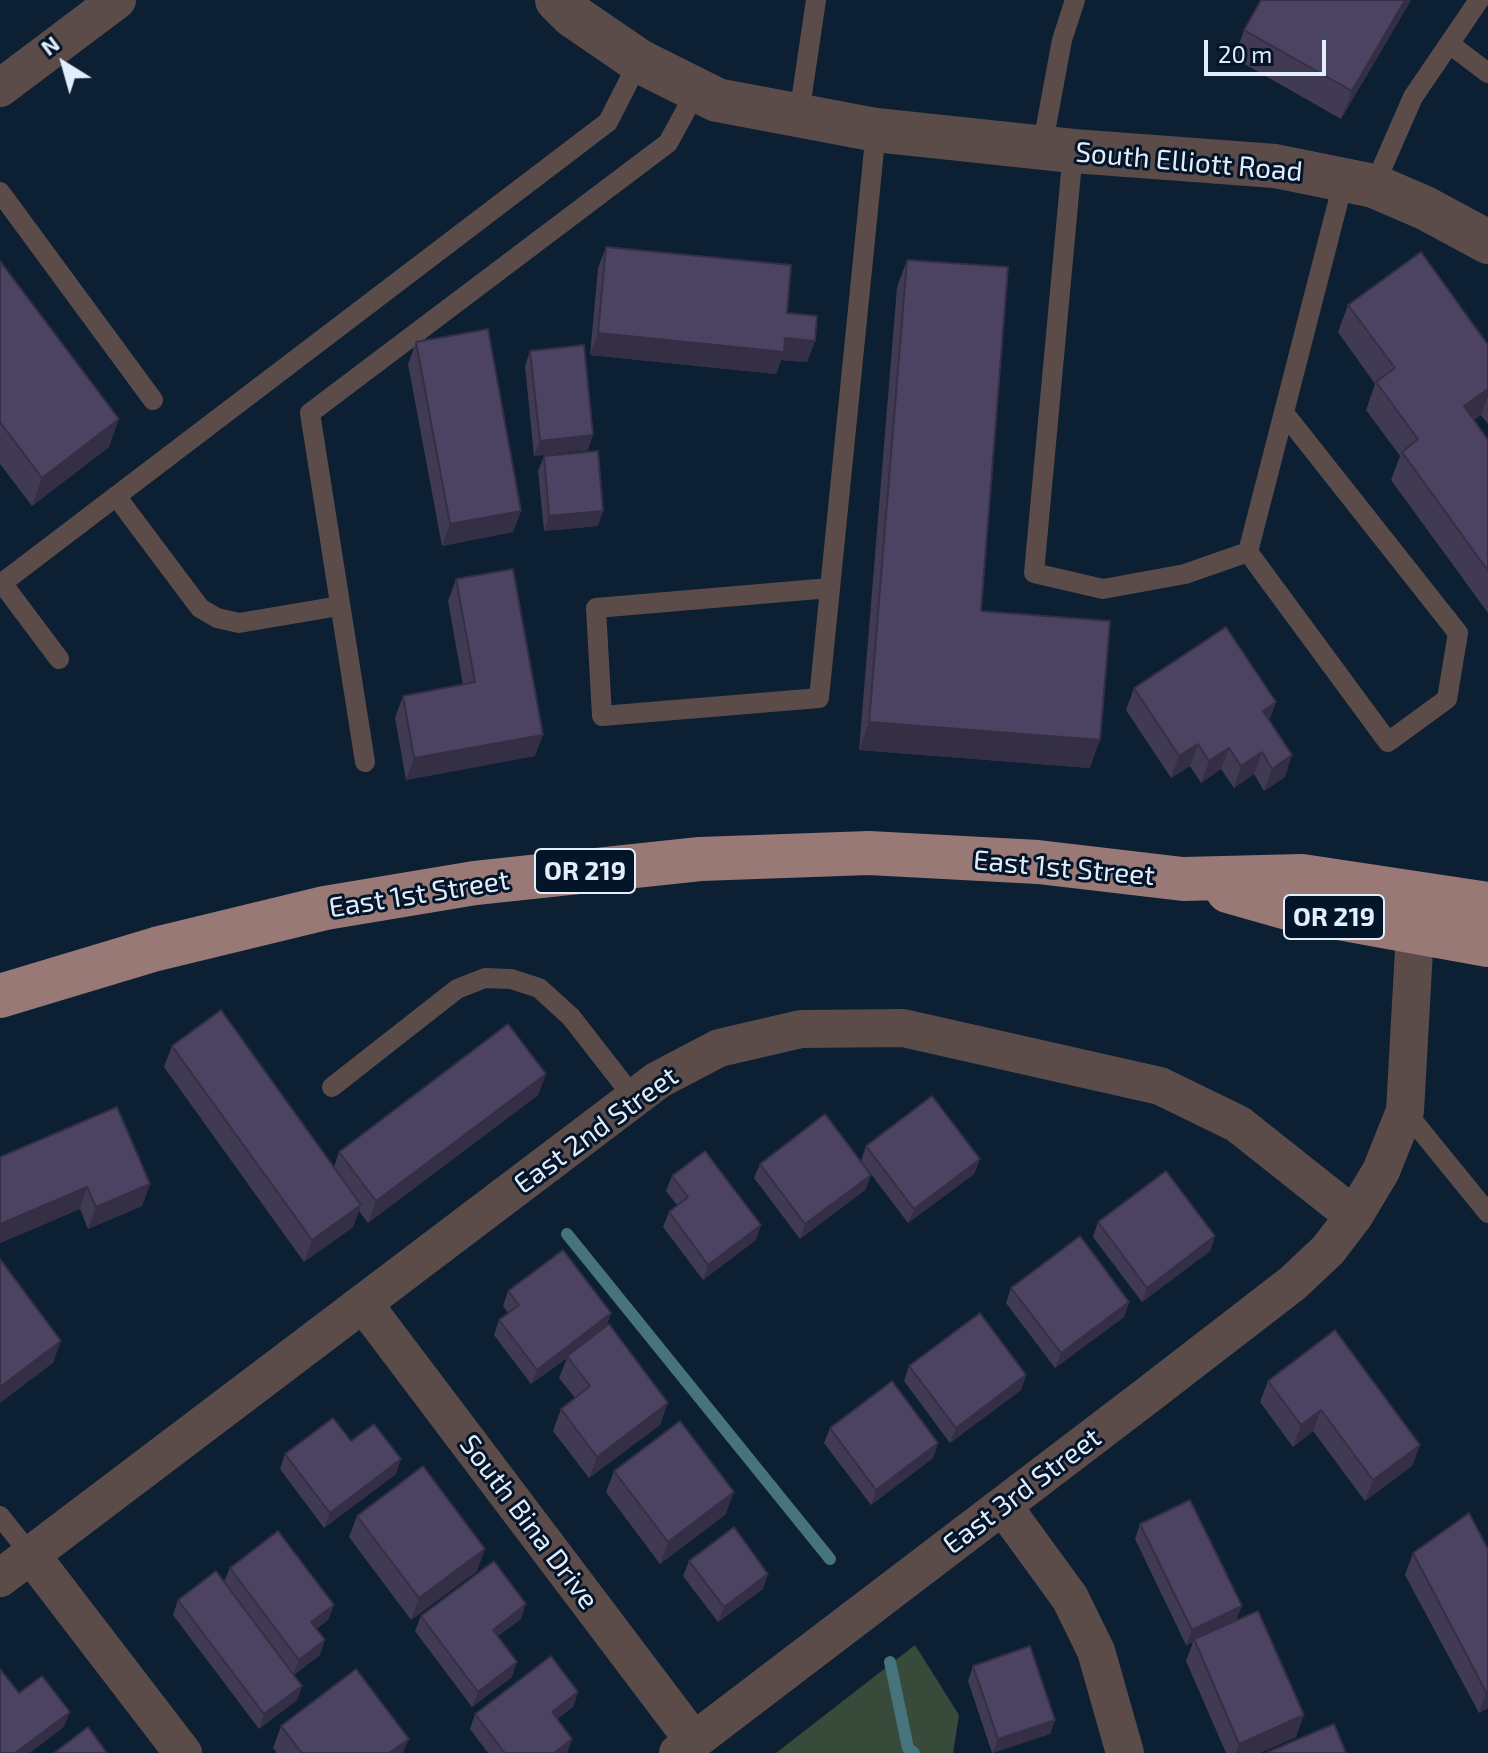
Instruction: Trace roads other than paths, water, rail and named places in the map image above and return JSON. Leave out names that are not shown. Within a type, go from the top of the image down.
[{"type":"main road","name":"East 1st Street","points":[[0,996],[156,949],[325,908],[475,883],[700,859],[869,853],[1038,862],[1183,879],[1302,876],[1488,904]]},
{"type":"main road","name":"East 1st Street","points":[[1183,879],[1295,910],[1488,945]]},
{"type":"street","points":[[0,88],[117,0]]},
{"type":"street","name":"South Elliott Road","points":[[557,0],[572,15],[639,61],[717,100],[876,130],[1057,150],[1275,166],[1359,182],[1425,208],[1488,242]]},
{"type":"street","points":[[1354,1216],[1381,1171],[1405,1111],[1415,932]]},
{"type":"street","name":"East 2nd Street","points":[[0,1578],[658,1080],[719,1048],[801,1029],[903,1028],[1160,1086],[1238,1124],[1354,1216]]},
{"type":"street","name":"East 3rd Street","points":[[686,1747],[1293,1283],[1328,1250],[1354,1216]]},
{"type":"street","name":"South Bina Drive","points":[[363,1303],[686,1747]]},
{"type":"street","points":[[1003,1506],[1070,1598],[1096,1651],[1125,1753]]},
{"type":"street","points":[[31,1555],[183,1753]]},
{"type":"lane","points":[[799,115],[816,0]]},
{"type":"lane","points":[[1075,0],[1062,40],[1034,573],[1103,589],[1185,574],[1248,552]]},
{"type":"lane","points":[[1248,552],[1284,413],[1359,182],[1479,0]]},
{"type":"lane","points":[[1451,45],[1488,73]]},
{"type":"lane","points":[[59,659],[2,583],[608,122],[639,61]]},
{"type":"lane","points":[[365,762],[310,413],[668,143],[697,90]]},
{"type":"lane","points":[[830,588],[596,608],[602,716],[819,698],[876,130]]},
{"type":"lane","points":[[0,192],[153,400]]},
{"type":"lane","points":[[1248,552],[1388,742],[1447,699],[1458,633],[1284,413]]},
{"type":"lane","points":[[116,496],[200,608],[217,618],[239,623],[339,606]]},
{"type":"lane","points":[[332,1087],[457,989],[485,978],[511,979],[539,988],[571,1017],[634,1098]]},
{"type":"lane","points":[[1405,1111],[1488,1213]]},
{"type":"lane","points":[[0,1516],[31,1555]]},
{"type":"waterway","points":[[567,1234],[830,1559]]},
{"type":"waterway","points":[[890,1662],[908,1748],[914,1753]]}]
